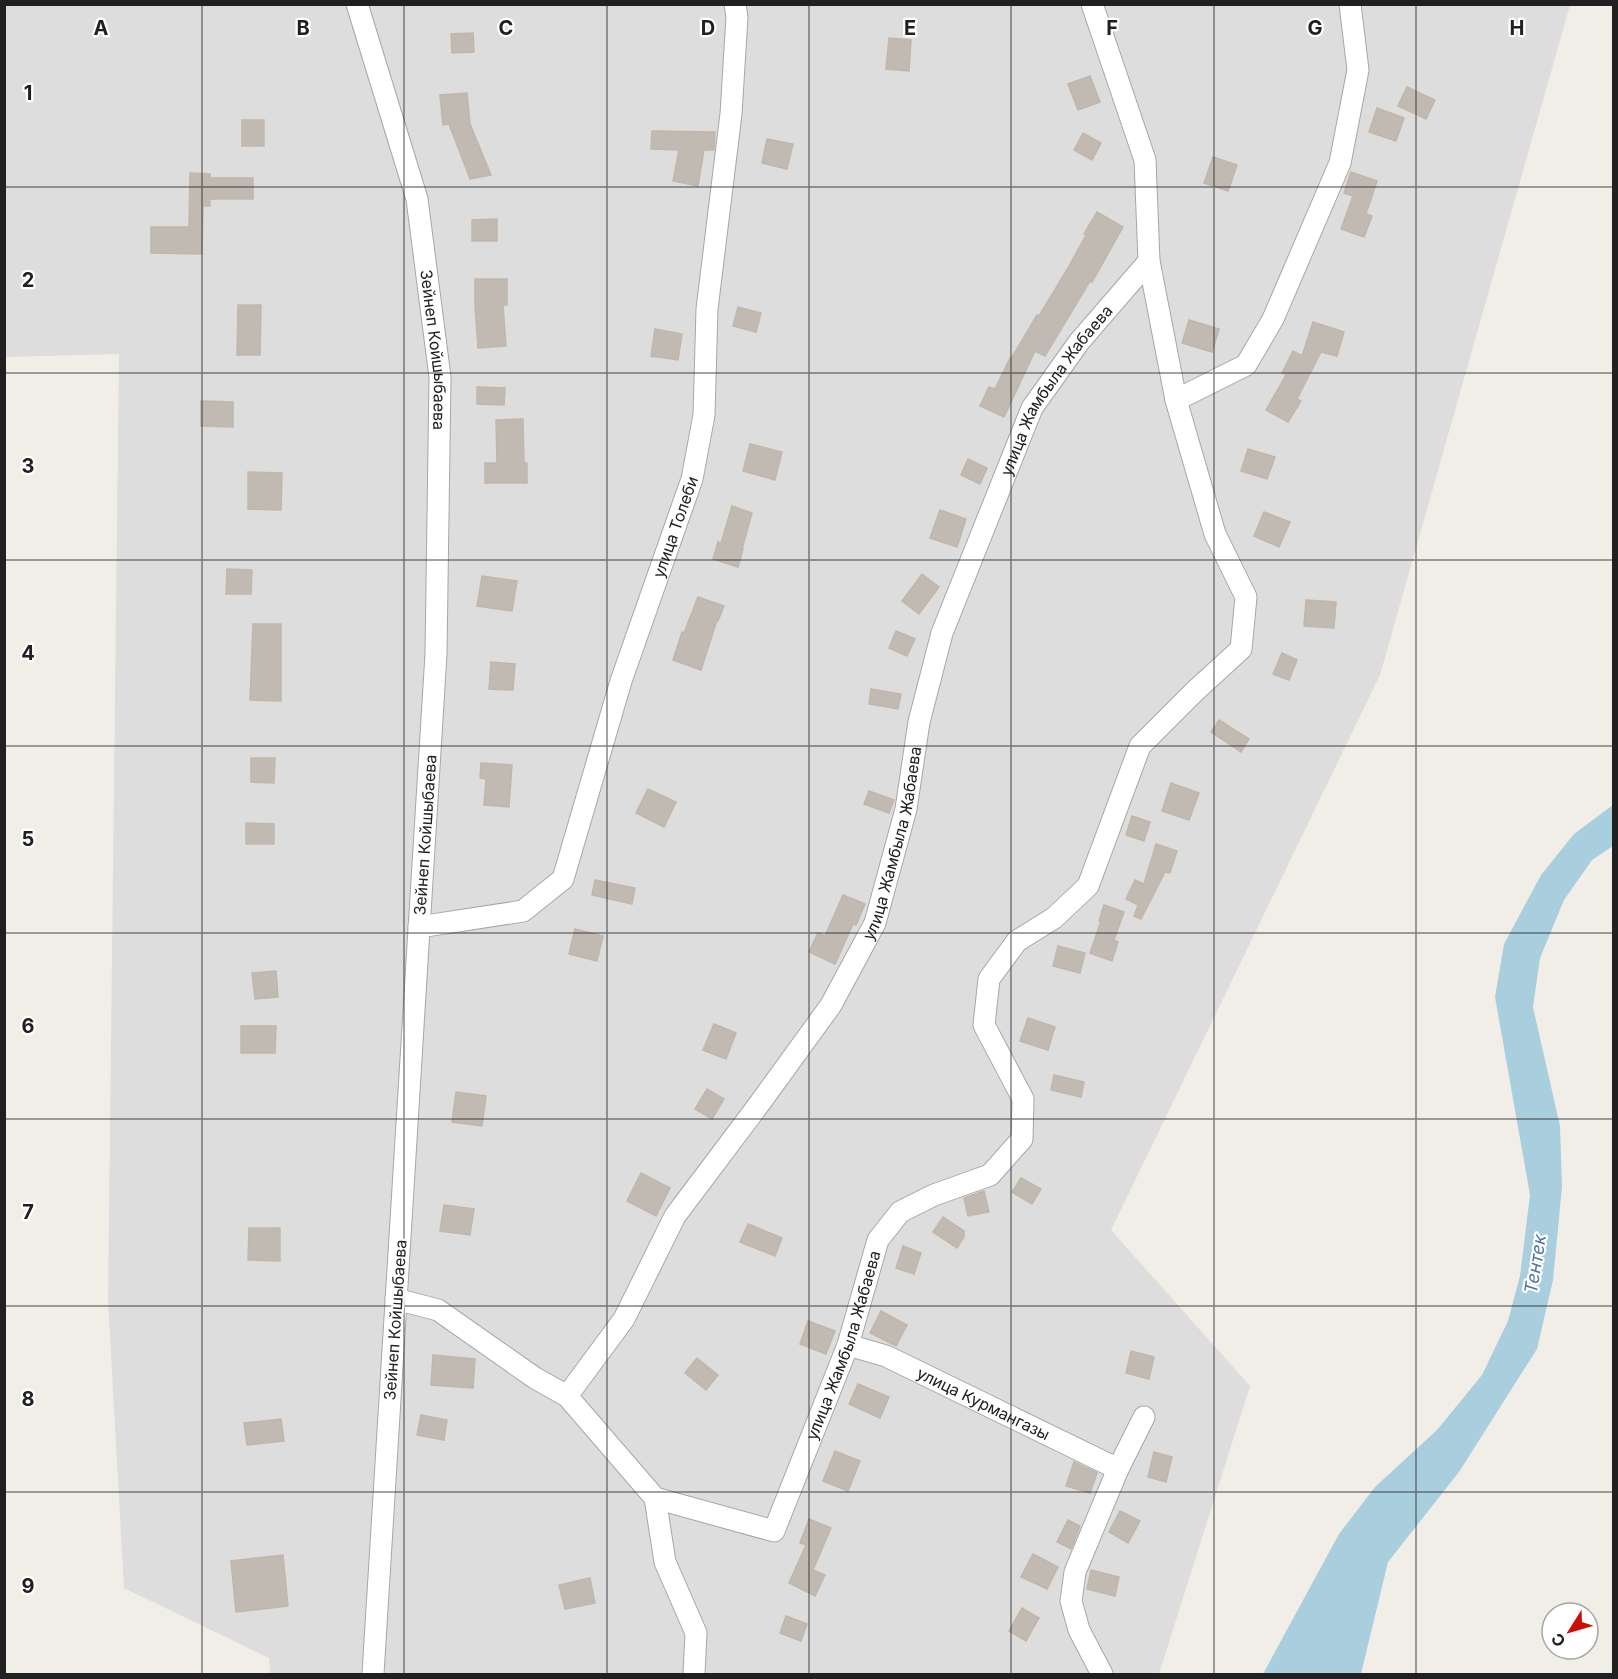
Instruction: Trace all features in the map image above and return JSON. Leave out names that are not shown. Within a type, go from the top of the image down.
[{"type":"street","name":"Зейнеп Койшыбаева","points":[[357,4],[417,199],[440,377],[436,654],[373,1674]]},
{"type":"street","name":"улица Толеби","points":[[419,927],[523,911],[563,879],[621,681],[692,479],[704,415],[707,309],[730,114],[737,17],[735,4]]},
{"type":"street","name":"улица Жамбыла Жабаева","points":[[655,1498],[774,1531],[848,1345],[878,1240],[900,1212],[934,1195],[990,1175],[1022,1139],[1023,1099],[984,1025],[989,979],[1017,940],[1054,918],[1088,886],[1140,746],[1241,649],[1246,597],[1215,534],[1176,400],[1149,261],[1145,160],[1092,4]]},
{"type":"street","points":[[1176,400],[1246,365],[1273,319],[1340,163],[1358,70],[1350,4]]},
{"type":"street","name":"улица Жамбыла Жабаева","points":[[567,1396],[624,1319],[675,1216],[831,1005],[875,923],[906,809],[919,722],[942,633],[1032,408],[1079,342],[1149,261]]},
{"type":"street","points":[[396,1299],[438,1310],[535,1378],[567,1396],[655,1498],[665,1562],[696,1633],[694,1674]]},
{"type":"street","name":"улица Курмангазы","points":[[848,1345],[886,1356],[1118,1469]]},
{"type":"street","points":[[1101,1674],[1079,1630],[1071,1601],[1075,1572],[1118,1469],[1144,1417]]},
{"type":"shaded area","points":[[4,5],[1570,5],[1380,675],[1111,1230],[1250,1386],[1159,1674],[270,1674],[269,1658],[124,1588],[108,1301],[119,354],[5,357]]},
{"type":"water","name":"Тентек","points":[[1613,805],[1613,846],[1592,860],[1564,900],[1540,958],[1533,1007],[1560,1126],[1562,1187],[1553,1280],[1537,1349],[1459,1472],[1388,1562],[1361,1674],[1263,1674],[1339,1534],[1375,1487],[1437,1430],[1482,1375],[1508,1321],[1520,1276],[1530,1195],[1495,997],[1504,944],[1541,875],[1574,834]]},
{"type":"building","points":[[473,33],[474,52],[452,53],[451,34]]},
{"type":"building","points":[[889,38],[911,40],[909,71],[886,69]]},
{"type":"building","points":[[1090,76],[1100,102],[1078,110],[1068,84]]},
{"type":"building","points":[[1407,87],[1435,100],[1426,119],[1398,106]]},
{"type":"building","points":[[467,93],[470,124],[491,175],[470,179],[449,124],[443,125],[440,95]]},
{"type":"building","points":[[1377,108],[1404,118],[1396,141],[1369,132]]},
{"type":"building","points":[[242,120],[264,120],[264,146],[242,146]]},
{"type":"building","points":[[652,131],[715,132],[714,150],[704,150],[698,186],[673,181],[679,150],[651,149]]},
{"type":"building","points":[[1083,133],[1101,143],[1092,160],[1074,150]]},
{"type":"building","points":[[767,139],[793,144],[787,169],[762,163]]},
{"type":"building","points":[[1213,157],[1237,165],[1228,191],[1204,183]]},
{"type":"building","points":[[1351,172],[1377,181],[1366,214],[1372,216],[1364,237],[1341,229],[1353,196],[1344,193]]},
{"type":"building","points":[[190,173],[210,174],[210,178],[253,178],[253,199],[210,199],[210,206],[203,206],[202,254],[151,253],[151,227],[189,227]]},
{"type":"building","points":[[1097,212],[1123,227],[1092,282],[1090,281],[1045,356],[1035,351],[1004,417],[980,406],[989,387],[995,389],[1010,358],[1068,268]]},
{"type":"building","points":[[497,219],[497,241],[472,241],[472,220]]},
{"type":"building","points":[[475,279],[507,279],[507,305],[503,305],[506,346],[478,348]]},
{"type":"building","points":[[238,305],[261,305],[260,355],[237,355]]},
{"type":"building","points":[[738,307],[761,313],[756,332],[733,326]]},
{"type":"building","points":[[1189,320],[1219,329],[1212,352],[1182,343]]},
{"type":"building","points":[[1313,322],[1344,332],[1337,356],[1321,352],[1297,399],[1301,401],[1288,422],[1266,410],[1286,375],[1282,373],[1293,351],[1302,356]]},
{"type":"building","points":[[655,329],[682,334],[678,360],[651,356]]},
{"type":"building","points":[[477,387],[505,388],[504,405],[477,404]]},
{"type":"building","points":[[201,401],[233,402],[233,427],[201,426]]},
{"type":"building","points":[[523,419],[527,483],[485,483],[485,463],[497,463],[496,420]]},
{"type":"building","points":[[750,444],[782,452],[775,480],[743,471]]},
{"type":"building","points":[[1248,449],[1275,457],[1267,479],[1241,471]]},
{"type":"building","points":[[968,459],[987,468],[980,484],[961,475]]},
{"type":"building","points":[[248,472],[282,473],[281,510],[248,509]]},
{"type":"building","points":[[732,506],[752,513],[738,567],[713,559],[718,542],[721,543]]},
{"type":"building","points":[[940,510],[966,519],[957,547],[930,538]]},
{"type":"building","points":[[1264,512],[1290,522],[1279,547],[1254,536]]},
{"type":"building","points":[[227,569],[252,570],[251,594],[226,594]]},
{"type":"building","points":[[922,574],[939,587],[919,614],[902,601]]},
{"type":"building","points":[[482,576],[517,581],[512,611],[477,606]]},
{"type":"building","points":[[698,597],[724,606],[717,620],[701,670],[673,660],[682,632],[684,633]]},
{"type":"building","points":[[1306,600],[1336,602],[1334,628],[1304,626]]},
{"type":"building","points":[[253,624],[281,624],[281,701],[250,700]]},
{"type":"building","points":[[896,631],[915,639],[907,656],[889,648]]},
{"type":"building","points":[[1282,653],[1297,660],[1289,680],[1273,674]]},
{"type":"building","points":[[491,662],[515,664],[513,690],[489,689]]},
{"type":"building","points":[[871,689],[901,694],[898,709],[869,704]]},
{"type":"building","points":[[1219,720],[1249,739],[1241,752],[1211,732]]},
{"type":"building","points":[[251,758],[275,758],[274,783],[251,782]]},
{"type":"building","points":[[481,763],[512,765],[509,807],[484,805],[486,779],[480,778]]},
{"type":"building","points":[[1171,783],[1199,793],[1189,820],[1162,811]]},
{"type":"building","points":[[648,789],[676,802],[664,827],[636,813]]},
{"type":"building","points":[[869,791],[894,800],[889,813],[864,804]]},
{"type":"building","points":[[1132,816],[1150,822],[1144,841],[1126,835]]},
{"type":"building","points":[[246,823],[274,824],[274,844],[246,844]]},
{"type":"building","points":[[1156,844],[1177,851],[1170,873],[1165,872],[1141,919],[1134,916],[1138,905],[1126,899],[1135,880],[1144,884]]},
{"type":"building","points":[[595,880],[635,888],[632,904],[592,895]]},
{"type":"building","points":[[843,895],[865,904],[835,964],[809,952],[818,933],[825,936]]},
{"type":"building","points":[[1104,905],[1124,912],[1114,940],[1118,942],[1112,961],[1090,953]]},
{"type":"building","points":[[575,929],[603,936],[597,961],[569,954]]},
{"type":"building","points":[[1058,946],[1085,953],[1080,973],[1053,966]]},
{"type":"building","points":[[276,971],[278,997],[255,999],[252,973]]},
{"type":"building","points":[[1028,1018],[1055,1027],[1048,1050],[1020,1041]]},
{"type":"building","points":[[714,1024],[736,1033],[726,1059],[703,1050]]},
{"type":"building","points":[[241,1026],[276,1026],[275,1053],[241,1053]]},
{"type":"building","points":[[1054,1075],[1084,1082],[1081,1097],[1051,1090]]},
{"type":"building","points":[[707,1089],[724,1099],[712,1119],[695,1109]]},
{"type":"building","points":[[456,1092],[486,1096],[482,1126],[452,1122]]},
{"type":"building","points":[[641,1173],[670,1188],[656,1216],[627,1201]]},
{"type":"building","points":[[1021,1178],[1041,1189],[1032,1204],[1012,1192]]},
{"type":"building","points":[[984,1191],[989,1212],[968,1216],[964,1198]]},
{"type":"building","points":[[444,1205],[474,1209],[470,1235],[440,1231]]},
{"type":"building","points":[[943,1217],[964,1231],[964,1237],[957,1248],[933,1232]]},
{"type":"building","points":[[748,1224],[782,1238],[775,1256],[740,1242]]},
{"type":"building","points":[[249,1228],[280,1228],[280,1261],[248,1260]]},
{"type":"building","points":[[903,1246],[921,1253],[914,1274],[896,1268]]},
{"type":"building","points":[[881,1311],[907,1325],[896,1346],[870,1333]]},
{"type":"building","points":[[808,1321],[835,1331],[826,1354],[800,1344]]},
{"type":"building","points":[[1131,1351],[1154,1357],[1149,1379],[1126,1373]]},
{"type":"building","points":[[433,1355],[475,1359],[473,1388],[431,1385]]},
{"type":"building","points":[[697,1358],[718,1375],[706,1390],[685,1373]]},
{"type":"building","points":[[858,1384],[889,1397],[880,1418],[849,1404]]},
{"type":"building","points":[[421,1415],[447,1420],[444,1440],[417,1435]]},
{"type":"building","points":[[281,1419],[284,1441],[247,1445],[244,1423]]},
{"type":"building","points":[[835,1451],[860,1461],[848,1491],[823,1481]]},
{"type":"building","points":[[1154,1452],[1172,1457],[1166,1482],[1148,1477]]},
{"type":"building","points":[[1074,1462],[1097,1473],[1090,1493],[1066,1486]]},
{"type":"building","points":[[1120,1511],[1140,1521],[1128,1543],[1109,1532]]},
{"type":"building","points":[[809,1519],[831,1528],[813,1570],[825,1575],[815,1596],[789,1583],[806,1545],[800,1543]]},
{"type":"building","points":[[1068,1520],[1080,1526],[1071,1549],[1057,1542]]},
{"type":"building","points":[[1033,1554],[1058,1567],[1047,1589],[1021,1577]]},
{"type":"building","points":[[283,1555],[288,1606],[236,1612],[231,1561]]},
{"type":"building","points":[[1091,1570],[1119,1577],[1115,1596],[1087,1589]]},
{"type":"building","points":[[590,1578],[595,1603],[565,1609],[559,1585]]},
{"type":"building","points":[[1022,1608],[1039,1618],[1026,1641],[1009,1631]]},
{"type":"building","points":[[786,1616],[807,1624],[801,1641],[780,1633]]}]
